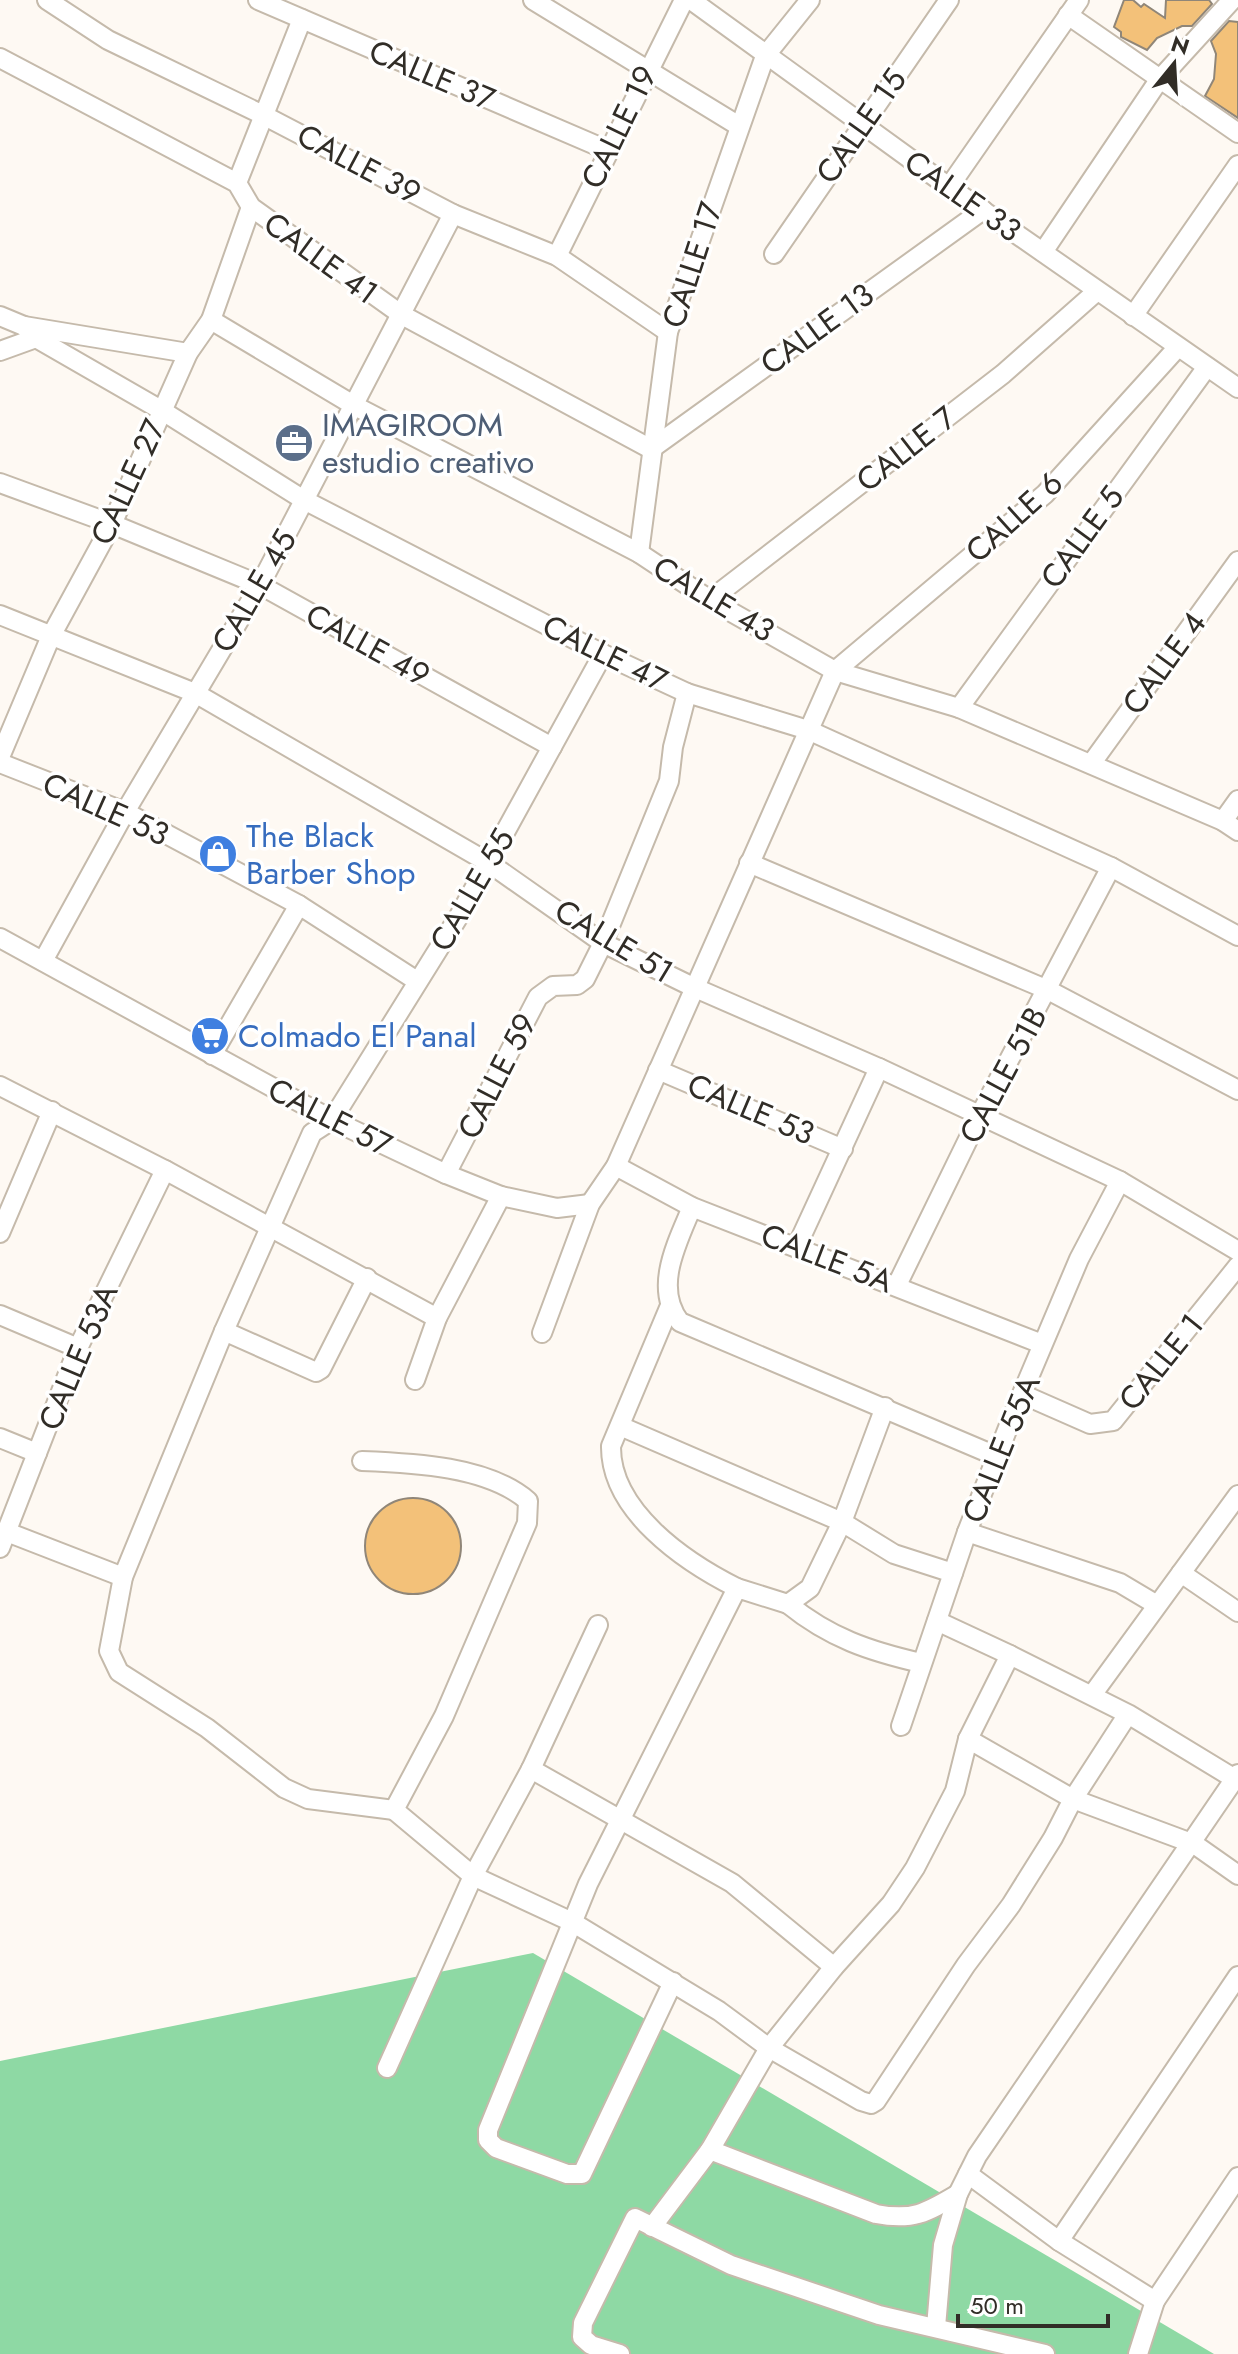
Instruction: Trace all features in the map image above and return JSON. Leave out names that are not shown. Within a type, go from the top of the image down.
[{"type":"street","name":"CALLE 39","points":[[47,0],[108,40],[263,115],[453,214],[557,256],[668,332]]},
{"type":"street","name":"CALLE 37","points":[[258,0],[607,150]]},
{"type":"street","points":[[533,0],[739,126]]},
{"type":"street","name":"CALLE 19","points":[[557,256],[647,68],[684,0]]},
{"type":"street","name":"CALLE 33","points":[[691,0],[1096,292],[1238,388]]},
{"type":"street","name":"CALLE 17","points":[[639,553],[668,332],[765,56],[810,0]]},
{"type":"street","name":"CALLE 15","points":[[774,254],[949,0]]},
{"type":"street","points":[[1043,252],[1159,80],[1232,0]]},
{"type":"street","points":[[949,187],[1074,7],[1159,80],[1238,133]]},
{"type":"street","points":[[237,183],[302,19]]},
{"type":"street","name":"CALLE 41","points":[[0,58],[237,183],[251,207],[402,315],[651,449]]},
{"type":"street","points":[[1133,316],[1238,165]]},
{"type":"street","name":"CALLE 27","points":[[0,757],[51,636],[112,524],[188,353],[211,320],[251,207]]},
{"type":"street","name":"CALLE 13","points":[[651,449],[983,210]]},
{"type":"street","name":"CALLE 45","points":[[43,961],[125,812],[260,585],[453,214]]},
{"type":"street","name":"CALLE 7","points":[[710,600],[1003,374],[1096,292]]},
{"type":"street","name":"CALLE 47","points":[[0,316],[161,410],[304,500],[603,654],[687,693],[808,730],[1111,867],[1238,936]]},
{"type":"street","name":"CALLE 43","points":[[211,320],[355,406],[639,553],[710,600],[835,671],[959,708],[1230,826]]},
{"type":"street","points":[[0,351],[30,332],[188,353]]},
{"type":"street","name":"CALLE 6","points":[[835,671],[1045,494],[1178,347]]},
{"type":"street","name":"CALLE 5","points":[[959,708],[1207,367]]},
{"type":"street","name":"CALLE 49","points":[[0,483],[112,524],[260,585],[552,747]]},
{"type":"street","name":"CALLE 4","points":[[1091,764],[1238,561]]},
{"type":"street","name":"CALLE 51","points":[[0,615],[195,693],[489,863],[603,943],[1120,1181],[1238,1251]]},
{"type":"street","name":"CALLE 55","points":[[394,1810],[308,1799],[284,1788],[207,1728],[119,1672],[109,1651],[123,1577],[224,1331],[312,1133],[332,1120],[489,863],[603,654]]},
{"type":"street","points":[[542,1333],[590,1204],[616,1166],[835,671]]},
{"type":"street","name":"CALLE 59","points":[[446,1174],[538,997],[553,986],[577,985],[585,979],[603,943],[669,781],[673,747],[687,693]]},
{"type":"street","name":"CALLE 53","points":[[0,763],[125,812],[299,905],[417,981]]},
{"type":"street","points":[[1230,826],[1238,800]]},
{"type":"street","points":[[749,863],[1048,990],[1238,1090]]},
{"type":"street","name":"CALLE 51B","points":[[897,1285],[980,1115],[1111,867]]},
{"type":"street","points":[[212,1055],[299,905]]},
{"type":"street","name":"CALLE 57","points":[[0,938],[332,1120],[446,1174],[501,1196],[557,1208],[590,1204]]},
{"type":"street","points":[[797,1246],[879,1068]]},
{"type":"street","name":"CALLE 53","points":[[658,1070],[843,1149]]},
{"type":"street","points":[[0,1086],[165,1170],[437,1318]]},
{"type":"street","points":[[0,1233],[52,1111]]},
{"type":"street","name":"CALLE 5A","points":[[616,1166],[692,1207],[1042,1344]]},
{"type":"street","name":"CALLE 53A","points":[[3,1540],[78,1348],[165,1170]]},
{"type":"street","name":"CALLE 55A","points":[[901,1726],[996,1456],[1079,1259],[1120,1181]]},
{"type":"street","points":[[415,1380],[437,1318],[501,1196]]},
{"type":"street","points":[[692,1207],[672,1258],[666,1290],[669,1308],[680,1322],[996,1456]]},
{"type":"street","name":"CALLE 1","points":[[1024,1395],[1090,1424],[1113,1421],[1238,1266]]},
{"type":"street","points":[[224,1331],[316,1372],[321,1369],[367,1278]]},
{"type":"street","points":[[669,1308],[611,1446],[611,1465],[636,1509],[658,1537],[687,1561],[737,1588],[788,1604],[819,1629],[878,1653],[921,1663]]},
{"type":"street","points":[[0,1315],[78,1348]]},
{"type":"street","points":[[788,1604],[810,1588],[842,1522],[885,1407]]},
{"type":"street","points":[[620,1426],[842,1522],[894,1554],[953,1573]]},
{"type":"street","points":[[0,1438],[37,1453]]},
{"type":"street","points":[[362,1461],[431,1464],[515,1490],[528,1501],[527,1523],[456,1688],[394,1810],[473,1876],[572,1922],[673,1982],[769,2048],[861,2101],[871,2104],[876,2101],[966,1965],[1011,1905],[1053,1838],[1073,1799],[1128,1714]]},
{"type":"street","points":[[1092,1695],[1238,1495]]},
{"type":"street","points":[[967,1532],[1120,1583],[1157,1605]]},
{"type":"street","points":[[3,1540],[123,1577]]},
{"type":"street","points":[[1181,1573],[1238,1612]]},
{"type":"street","points":[[673,1982],[582,2174],[567,2174],[496,2148],[488,2140],[488,2130],[572,1922],[737,1588]]},
{"type":"street","points":[[936,2327],[943,2245],[958,2194],[968,2174],[1194,1844],[1236,1777],[1092,1695],[937,1621]]},
{"type":"street","points":[[387,2068],[473,1876],[531,1769],[598,1625]]},
{"type":"street","points":[[652,2227],[710,2150],[769,2048],[834,1967],[891,1904],[915,1868],[955,1791],[968,1739],[1010,1655]]},
{"type":"street","points":[[968,1739],[1073,1799],[1194,1844],[1238,1875]]},
{"type":"street","points":[[531,1769],[732,1883],[834,1967]]},
{"type":"street","points":[[1059,2241],[1238,1976]]},
{"type":"street","points":[[710,2150],[889,2217],[902,2219],[922,2214],[958,2194]]},
{"type":"street","points":[[968,2174],[1059,2241],[1155,2301]]},
{"type":"street","points":[[1138,2354],[1155,2301],[1238,2177]]},
{"type":"street","points":[[620,2354],[591,2345],[582,2337],[583,2323],[635,2218],[731,2265],[879,2315],[1045,2354]]},
{"type":"green space","points":[[533,1953],[1214,2354],[0,2354],[0,2061]]},
{"type":"building","points":[[1124,0],[1133,0],[1141,7],[1144,4],[1165,18],[1166,0],[1209,0],[1212,4],[1192,26],[1182,26],[1157,38],[1147,50],[1121,37],[1121,32],[1114,27]]},
{"type":"building","points":[[1229,21],[1238,22],[1238,118],[1205,96],[1214,79],[1216,54],[1211,41]]},
{"type":"building","points":[[413,1498],[431,1501],[447,1512],[458,1528],[461,1546],[458,1564],[447,1580],[431,1591],[413,1594],[395,1591],[379,1580],[368,1564],[365,1546],[368,1528],[379,1512],[395,1501]]},
{"type":"place","name":"IMAGIROOM estudio creativo","points":[[294,443]]},
{"type":"place","name":"The Black Barber Shop","points":[[218,854]]},
{"type":"place","name":"Colmado El Panal","points":[[210,1036]]}]
